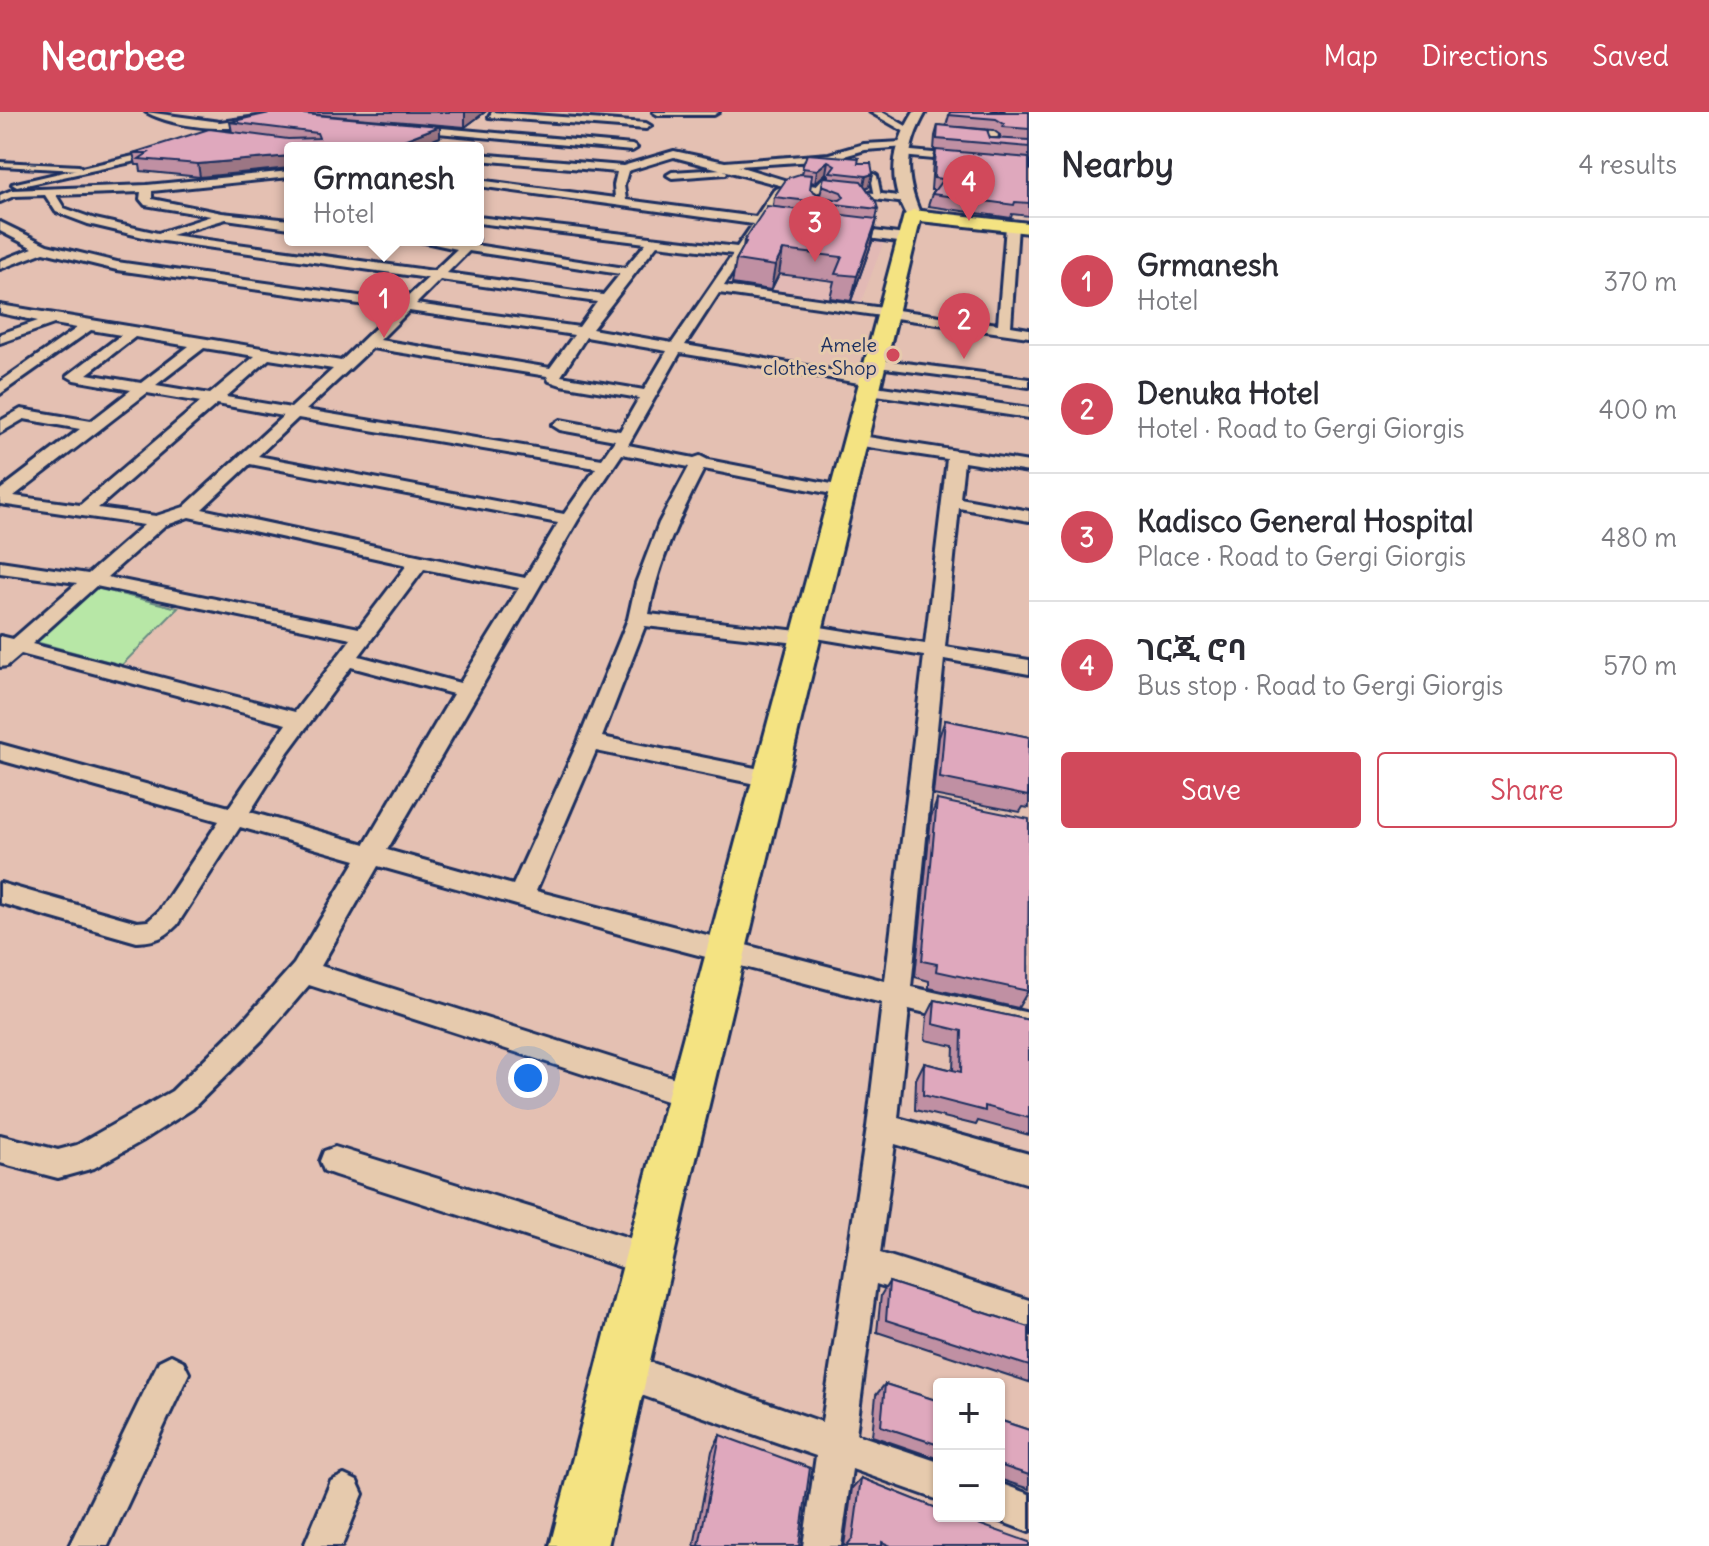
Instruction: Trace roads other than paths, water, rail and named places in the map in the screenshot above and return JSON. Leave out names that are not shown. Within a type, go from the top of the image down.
[{"type":"main road","points":[[579,1546],[872,378],[908,218],[900,184],[902,149],[908,130],[920,112]]},
{"type":"main road","points":[[908,218],[1020,227]]},
{"type":"street","points":[[151,112],[190,122],[234,127]]},
{"type":"street","points":[[632,148],[659,112],[714,112]]},
{"type":"street","points":[[875,112],[908,130]]},
{"type":"street","points":[[451,142],[468,135],[493,114],[646,126]]},
{"type":"street","points":[[992,161],[997,114]]},
{"type":"street","points":[[224,138],[210,136],[277,117]]},
{"type":"street","points":[[395,127],[674,154],[721,164],[793,186],[878,197],[908,218]]},
{"type":"street","points":[[979,135],[1004,145]]},
{"type":"street","points":[[721,164],[830,157],[864,147],[1029,165]]},
{"type":"street","points":[[4,190],[79,168],[125,162],[172,149]]},
{"type":"street","points":[[484,157],[623,169],[674,154]]},
{"type":"street","points":[[621,202],[619,185],[623,169]]},
{"type":"street","points":[[672,175],[737,170]]},
{"type":"street","points":[[4,190],[50,194],[284,175]]},
{"type":"street","points":[[484,184],[766,222]]},
{"type":"street","points":[[0,1149],[58,1164],[83,1158],[131,1131],[191,1091],[252,1031],[304,972],[374,856],[466,691],[569,520],[650,395],[677,346],[739,251],[766,222],[778,192],[793,186]]},
{"type":"street","points":[[147,188],[146,199],[149,203],[284,223]]},
{"type":"street","points":[[515,200],[525,189]]},
{"type":"street","points":[[0,199],[4,190]]},
{"type":"street","points":[[50,194],[60,210],[73,216],[156,236],[389,264],[438,276],[606,299]]},
{"type":"street","points":[[484,230],[504,211]]},
{"type":"street","points":[[156,236],[226,215]]},
{"type":"street","points":[[832,230],[908,218]]},
{"type":"street","points":[[484,221],[739,251]]},
{"type":"street","points":[[0,226],[43,248],[117,266],[677,346],[872,378],[1029,413]]},
{"type":"street","points":[[1004,330],[1020,227]]},
{"type":"street","points":[[650,395],[561,381],[554,378],[554,373],[606,299],[654,241]]},
{"type":"street","points":[[189,512],[467,246]]},
{"type":"street","points":[[480,246],[628,272]]},
{"type":"street","points":[[0,265],[43,248]]},
{"type":"street","points":[[717,289],[1029,333]]},
{"type":"street","points":[[0,309],[87,327],[344,366]]},
{"type":"street","points":[[0,339],[53,320]]},
{"type":"street","points":[[0,389],[87,327]]},
{"type":"street","points":[[74,376],[132,333]]},
{"type":"street","points":[[0,498],[202,343]]},
{"type":"street","points":[[369,343],[554,373]]},
{"type":"street","points":[[84,511],[266,354]]},
{"type":"street","points":[[29,369],[606,465]]},
{"type":"street","points":[[872,378],[1029,383]]},
{"type":"street","points":[[0,410],[93,426]]},
{"type":"street","points":[[0,428],[21,414]]},
{"type":"street","points":[[560,425],[700,461],[842,491]]},
{"type":"street","points":[[855,440],[1029,467]]},
{"type":"street","points":[[822,1546],[882,1127],[894,996],[930,805],[936,725],[934,650],[956,456]]},
{"type":"street","points":[[244,458],[569,520]]},
{"type":"street","points":[[521,896],[589,742],[638,619],[645,583],[668,523],[700,461]]},
{"type":"street","points":[[0,498],[158,522]]},
{"type":"street","points":[[953,502],[1029,516]]},
{"type":"street","points":[[0,661],[9,643],[93,580],[158,522],[174,514],[189,512],[532,585]]},
{"type":"street","points":[[0,893],[137,932],[154,931],[168,918],[300,720],[419,562]]},
{"type":"street","points":[[0,567],[93,580],[362,635]]},
{"type":"street","points":[[638,619],[807,634],[934,650],[1029,667]]},
{"type":"street","points":[[9,643],[300,720]]},
{"type":"street","points":[[346,659],[466,691]]},
{"type":"street","points":[[589,742],[770,779]]},
{"type":"street","points":[[0,752],[237,815],[726,953],[894,996],[1029,1025]]},
{"type":"street","points":[[304,972],[691,1096]]},
{"type":"street","points":[[882,1127],[1029,1169]]},
{"type":"street","points":[[335,1161],[649,1260]]},
{"type":"street","points":[[861,1263],[1029,1317]]},
{"type":"street","points":[[621,1370],[933,1479]]},
{"type":"street","points":[[88,1546],[171,1373]]},
{"type":"street","points":[[323,1546],[344,1494]]},
{"type":"street","points":[[1005,1504],[1029,1513]]},
{"type":"lane","points":[[0,164],[79,168]]},
{"type":"lane","points":[[874,176],[878,197]]},
{"type":"lane","points":[[815,209],[812,205],[816,189],[827,177]]},
{"type":"place","name":"ገርጂ ሮባ","points":[[969,221]]},
{"type":"place","name":"Kadisco General Hospital","points":[[815,262]]},
{"type":"place","name":"Grmanesh","points":[[384,338]]},
{"type":"place","name":"Amele clothes Shop","points":[[893,355]]},
{"type":"place","name":"Denuka Hotel","points":[[964,359]]}]
